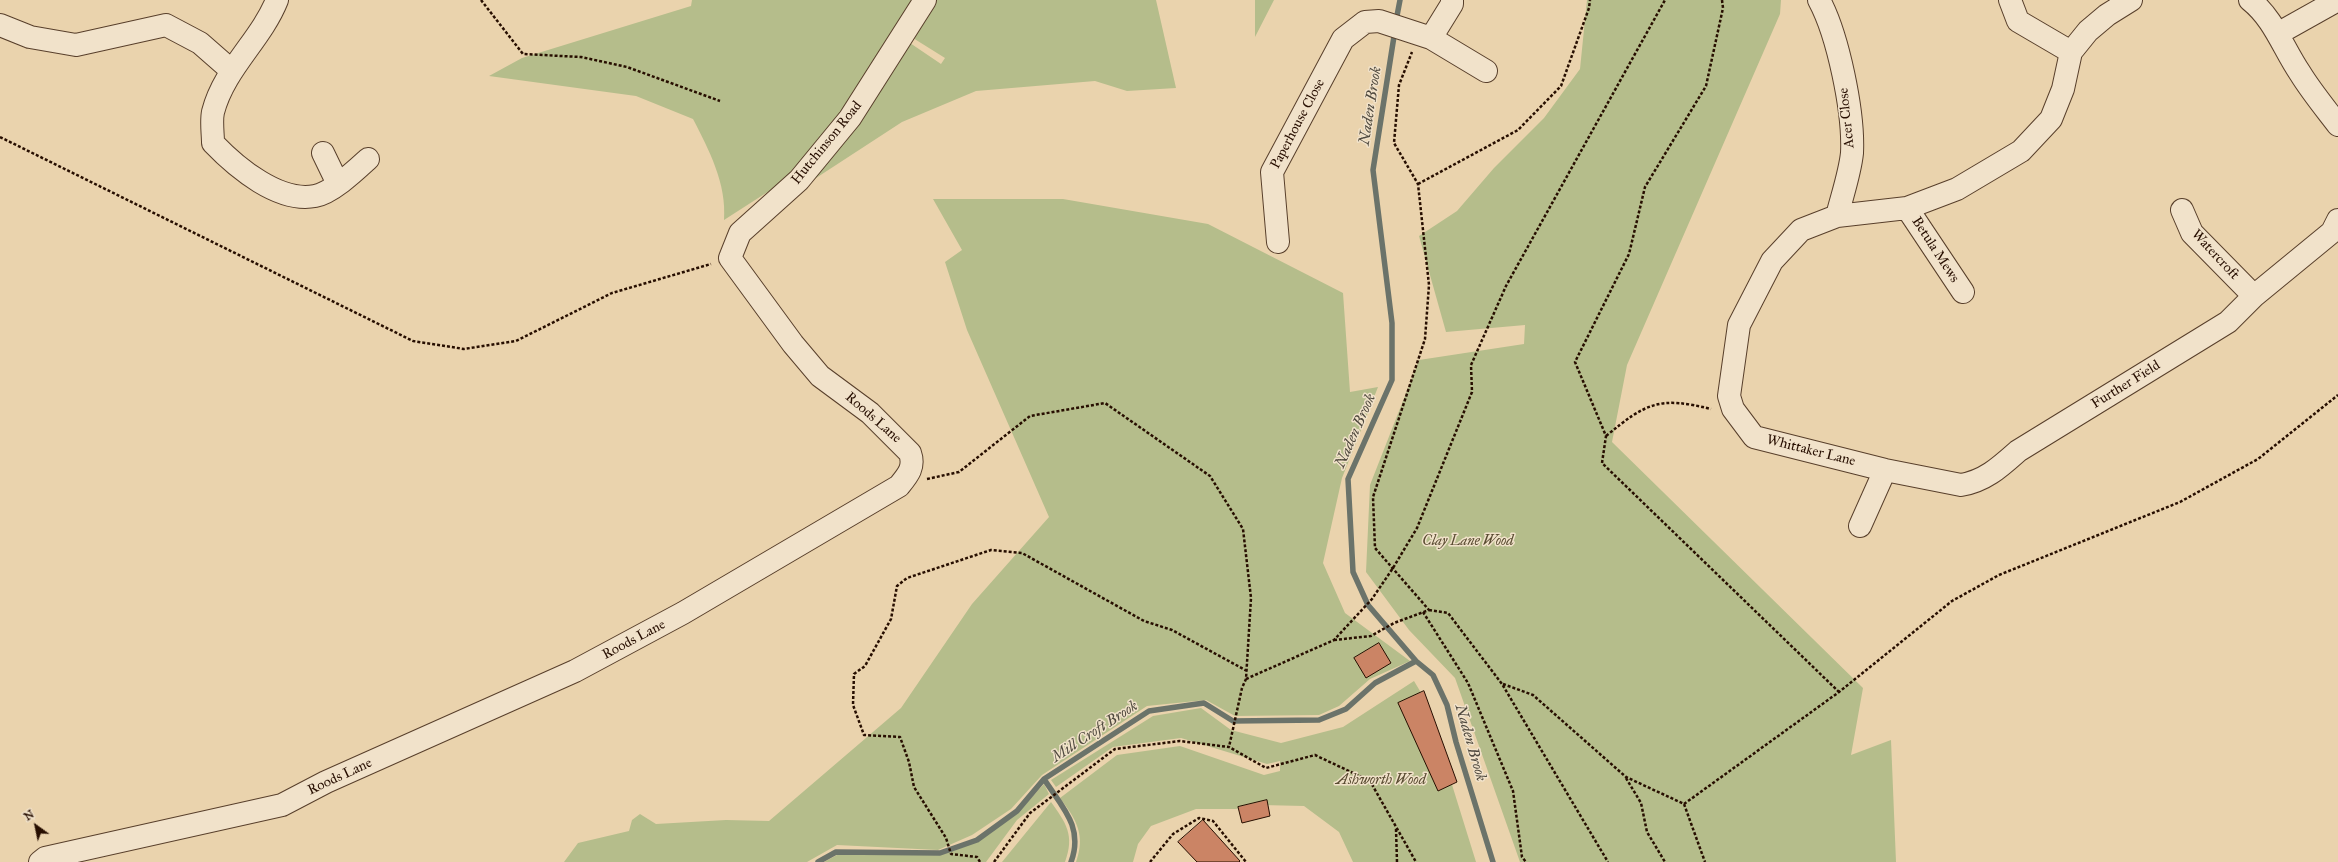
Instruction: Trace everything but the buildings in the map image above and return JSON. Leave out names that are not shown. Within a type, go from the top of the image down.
[{"type":"street","points":[[277,0],[272,13],[225,80],[212,113],[213,143],[234,165],[283,194],[316,196],[348,178],[368,159]]},
{"type":"street","name":"Hutchinson Road","points":[[730,258],[740,233],[799,180],[850,118],[925,0]]},
{"type":"street","points":[[1452,0],[1452,4],[1418,33],[1486,71]]},
{"type":"street","name":"Acer Close","points":[[1819,0],[1837,44],[1849,118],[1852,153],[1837,216]]},
{"type":"street","points":[[2010,0],[2018,21],[2071,52]]},
{"type":"street","name":"Whittaker Lane","points":[[1884,470],[1754,437],[1733,409],[1729,396],[1739,325],[1772,261],[1801,230],[1837,216],[1907,208],[1957,189],[2021,151],[2051,120],[2063,89],[2071,52],[2092,27],[2107,15],[2131,0]]},
{"type":"street","points":[[2250,0],[2260,8],[2278,34],[2299,72],[2338,125]]},
{"type":"street","points":[[2278,34],[2338,0]]},
{"type":"street","name":"Paperhouse Close","points":[[1278,242],[1272,172],[1343,39],[1372,21],[1418,33]]},
{"type":"street","points":[[0,25],[30,37],[76,45],[166,25],[200,43],[232,71]]},
{"type":"street","points":[[324,153],[338,184]]},
{"type":"street","name":"Betula Mews","points":[[1907,208],[1963,292]]},
{"type":"street","name":"Watercroft","points":[[2182,210],[2192,233],[2254,296]]},
{"type":"street","name":"Further Field","points":[[1884,470],[1961,485],[1973,483],[1989,475],[2018,452],[2228,322],[2254,296],[2332,232],[2338,220]]},
{"type":"street","name":"Roods Lane","points":[[40,862],[45,858],[282,805],[326,782],[575,671],[683,613],[899,486],[909,475],[913,461],[910,453],[870,413],[820,376],[793,344],[730,258]]},
{"type":"street","points":[[1860,526],[1884,470]]},
{"type":"path","points":[[481,0],[523,54],[581,57],[627,66],[720,101]]},
{"type":"path","points":[[1418,184],[1518,130],[1561,86],[1590,8],[1590,0]]},
{"type":"path","points":[[1334,640],[1345,626],[1372,598],[1393,568],[1417,528],[1472,392],[1471,365],[1506,286],[1665,0]]},
{"type":"path","points":[[1722,0],[1723,8],[1706,86],[1645,187],[1629,254],[1575,362],[1606,436],[1602,463],[1839,692]]},
{"type":"path","points":[[1418,33],[1399,85],[1394,143],[1418,184],[1429,285],[1425,339],[1373,497],[1375,548],[1428,610]]},
{"type":"path","points":[[0,137],[413,341],[464,349],[516,341],[612,293],[730,258]]},
{"type":"path","points":[[1684,804],[1839,692],[1952,601],[1999,575],[2180,502],[2258,459],[2338,396]]},
{"type":"path","points":[[1606,436],[1632,414],[1660,403],[1683,402],[1720,411],[1733,409]]},
{"type":"path","points":[[909,475],[930,480],[959,472],[1030,416],[1104,403],[1210,476],[1243,529],[1250,598],[1246,679],[1242,688],[1229,747]]},
{"type":"path","points":[[980,862],[977,857],[951,854],[946,838],[914,787],[909,762],[900,737],[864,735],[853,705],[854,674],[865,666],[891,619],[897,586],[906,578],[991,550],[1022,553],[1144,621],[1172,630],[1247,671]]},
{"type":"path","points":[[1246,679],[1334,640],[1371,636],[1394,623],[1428,610],[1448,613],[1502,684],[1608,862]]},
{"type":"path","points":[[1423,612],[1468,683],[1513,791],[1522,857],[1526,862]]},
{"type":"path","points":[[1502,684],[1533,695],[1626,777],[1684,804],[1705,862]]},
{"type":"path","points":[[994,862],[1030,813],[1115,749],[1180,741],[1229,747],[1266,768],[1315,755],[1370,781],[1416,862]]},
{"type":"path","points":[[1626,777],[1641,803],[1647,832],[1665,862]]},
{"type":"path","points":[[1150,862],[1173,834],[1199,818],[1214,821],[1246,862]]},
{"type":"path","points":[[1396,827],[1397,862]]},
{"type":"green space","points":[[692,0],[918,0],[850,108],[794,175],[724,220],[723,193],[720,180],[711,155],[693,119],[636,96],[489,76],[522,58],[691,6]]},
{"type":"green space","points":[[937,0],[1156,0],[1176,88],[1127,91],[1095,81],[976,91],[902,122],[813,180],[910,43],[941,64],[945,58],[913,38]]},
{"type":"green space","points":[[1255,0],[1274,0],[1255,37]]},
{"type":"green space","name":"Clay Lane Wood","points":[[1587,0],[1781,0],[1780,14],[1627,365],[1612,442],[1863,688],[1851,755],[1891,740],[1896,862],[1520,862],[1455,678],[1409,630],[1366,572],[1370,485],[1419,360],[1524,344],[1525,325],[1446,332],[1419,236],[1457,211],[1494,168],[1544,118],[1580,69]]},
{"type":"green space","points":[[933,199],[1063,199],[1208,224],[1343,293],[1350,392],[1378,387],[1342,478],[1323,563],[1345,613],[1410,661],[1370,679],[1339,706],[1319,715],[1235,716],[1206,700],[1147,706],[1042,775],[1011,809],[972,835],[938,850],[837,845],[807,862],[564,862],[578,843],[629,831],[632,820],[640,814],[656,824],[726,820],[769,821],[901,708],[972,604],[1049,517],[967,330],[945,262],[962,250]]},
{"type":"green space","name":"Ashworth Wood","points":[[1414,681],[1426,701],[1476,862],[1353,862],[1339,832],[1304,806],[1262,805],[1235,809],[1196,809],[1151,826],[1138,844],[1133,862],[1076,862],[1079,852],[1080,835],[1075,820],[1060,798],[1117,755],[1180,746],[1264,775],[1280,771],[1280,761],[1267,764],[1181,738],[1113,747],[1056,787],[1051,780],[1153,716],[1201,708],[1231,730],[1281,743],[1343,727]]},
{"type":"green space","points":[[1044,784],[1049,794],[1017,820],[986,862],[824,862],[837,855],[940,855],[978,841],[1019,811]]},
{"type":"green space","points":[[1051,802],[1065,823],[1069,837],[1068,853],[1065,862],[1002,862]]},
{"type":"waterway","name":"Naden Brook","points":[[1396,21],[1400,0]]},
{"type":"waterway","name":"Naden Brook","points":[[1395,30],[1373,170],[1392,323],[1392,380],[1348,479],[1353,572],[1368,605],[1416,661],[1433,675],[1447,705],[1456,742],[1493,862]]},
{"type":"waterway","name":"Mill Croft Brook","points":[[818,862],[836,852],[940,853],[977,840],[1017,811],[1044,779],[1149,711],[1204,703],[1233,721],[1319,720],[1346,709],[1375,683],[1416,661]]},
{"type":"waterway","points":[[1044,779],[1064,808],[1073,828],[1075,838],[1071,862]]}]
